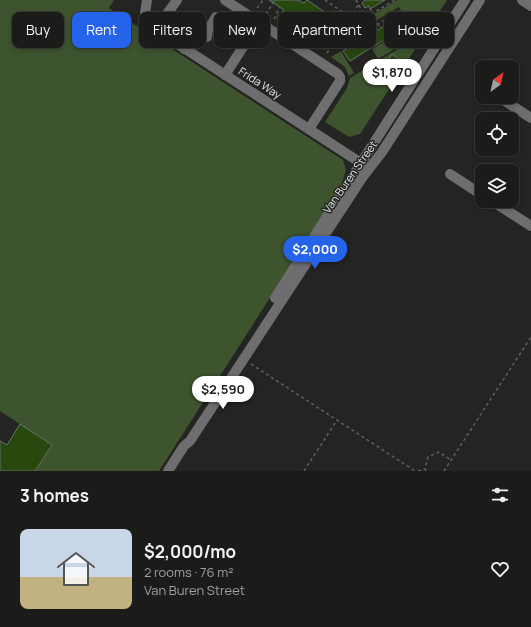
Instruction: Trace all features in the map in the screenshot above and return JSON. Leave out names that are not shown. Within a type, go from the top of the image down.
[{"type":"street","name":"Frida Way","points":[[145,12],[147,0]]},
{"type":"street","points":[[168,12],[177,0]]},
{"type":"street","points":[[225,0],[244,12]]},
{"type":"street","name":"Van Buren Street","points":[[168,471],[184,446],[191,429],[358,161],[465,0]]},
{"type":"street","name":"Van Buren Street","points":[[184,446],[190,441],[243,359],[382,152],[480,0]]},
{"type":"street","points":[[522,0],[531,6]]},
{"type":"street","points":[[207,38],[208,30],[214,20]]},
{"type":"street","points":[[270,29],[333,70],[340,77],[337,86],[309,129]]},
{"type":"street","points":[[225,75],[242,48]]},
{"type":"street","name":"Frida Way","points":[[184,49],[370,168]]},
{"type":"street","points":[[510,104],[531,118]]},
{"type":"street","points":[[450,174],[475,190]]},
{"type":"street","points":[[503,208],[531,226]]},
{"type":"path","points":[[257,8],[263,0]]},
{"type":"path","points":[[267,12],[275,0]]},
{"type":"path","points":[[325,0],[342,12]]},
{"type":"path","points":[[357,0],[363,12]]},
{"type":"path","points":[[375,12],[395,0]]},
{"type":"path","points":[[354,12],[359,4]]},
{"type":"path","points":[[274,19],[280,7]]},
{"type":"path","points":[[370,8],[372,12]]},
{"type":"path","points":[[380,28],[378,24],[384,20]]},
{"type":"path","points":[[327,53],[330,48]]},
{"type":"path","points":[[444,471],[531,337]]},
{"type":"path","points":[[243,359],[415,471]]},
{"type":"path","points":[[304,471],[338,420]]},
{"type":"path","points":[[418,471],[425,470],[428,457],[439,452],[451,460]]},
{"type":"green space","points":[[0,0],[114,0],[109,8],[115,12],[72,12],[72,48],[131,48],[131,22],[139,27],[139,48],[171,48],[343,160],[346,170],[341,187],[159,471],[35,471],[52,445],[0,411]]},
{"type":"green space","points":[[397,0],[447,0],[439,12],[402,12],[399,7],[391,12],[384,12],[384,16],[376,21],[376,13]]},
{"type":"green space","points":[[384,42],[384,48],[392,48],[393,50],[378,59],[372,49],[376,48]]},
{"type":"green space","points":[[400,48],[416,48],[360,134],[349,137],[325,122],[347,88],[350,78]]},
{"type":"green space","points":[[341,51],[354,73],[349,76],[345,67],[331,57]]},
{"type":"building","points":[[269,0],[298,0],[304,3],[307,0],[325,12],[282,12],[284,10]]},
{"type":"building","points":[[365,0],[385,0],[370,9],[369,6],[365,8],[362,3]]},
{"type":"building","points":[[384,26],[384,40],[376,45],[376,31]]},
{"type":"building","points":[[348,48],[371,48],[350,61],[343,51]]},
{"type":"building","points":[[392,54],[402,61],[394,73],[384,67]]},
{"type":"building","points":[[20,424],[52,445],[35,471],[0,471],[0,441],[7,445]]}]
